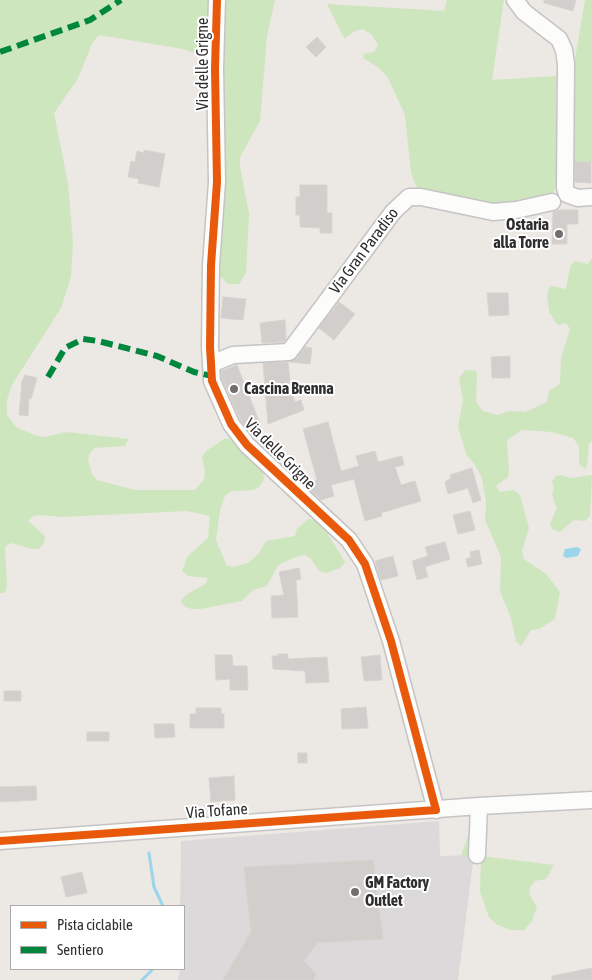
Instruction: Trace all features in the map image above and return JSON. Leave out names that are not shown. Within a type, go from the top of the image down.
[{"type":"street","name":"Via delle Grigne","points":[[217,0],[215,69],[217,182],[212,265],[212,381],[231,424],[247,444],[348,540],[365,564],[391,642],[436,810]]},
{"type":"street","points":[[515,0],[524,12],[559,39],[564,50],[566,64],[565,188],[568,194],[578,198],[592,196]]},
{"type":"street","name":"Via Gran Paradiso","points":[[211,364],[233,355],[289,352],[393,212],[409,197],[421,197],[493,212],[516,210],[552,202]]},
{"type":"street","name":"Via Tofane","points":[[0,841],[479,806],[592,800]]},
{"type":"street","points":[[477,855],[479,806]]},
{"type":"shaded area","points":[[439,821],[440,856],[474,855],[458,980],[178,980],[180,970],[185,970],[185,905],[180,905],[181,841]]},
{"type":"green space","points":[[0,0],[275,0],[267,36],[260,121],[240,157],[249,214],[246,273],[239,284],[228,284],[220,276],[222,173],[215,61],[183,49],[99,35],[93,42],[77,80],[54,113],[68,183],[73,242],[71,277],[61,308],[12,385],[7,400],[7,415],[16,427],[37,436],[45,437],[66,432],[129,439],[125,446],[95,448],[90,453],[88,460],[92,474],[97,480],[135,490],[195,490],[204,480],[205,472],[202,457],[206,451],[224,439],[231,439],[263,471],[264,479],[260,486],[254,490],[231,491],[225,496],[220,510],[216,540],[227,566],[234,567],[248,563],[259,553],[266,541],[295,536],[297,529],[308,519],[315,520],[326,531],[345,562],[340,568],[326,573],[319,571],[311,559],[305,555],[298,556],[278,565],[267,586],[253,590],[242,601],[192,609],[185,607],[181,601],[186,595],[205,584],[208,578],[188,576],[182,571],[187,557],[208,538],[210,516],[187,511],[62,517],[40,515],[33,516],[28,521],[45,536],[44,543],[39,549],[11,543],[5,547],[7,586],[5,593],[0,593]]},
{"type":"green space","points":[[447,0],[504,0],[492,80],[556,76],[556,185],[551,199],[515,208],[427,194],[417,188],[411,173],[405,115],[388,78],[379,68],[363,58],[364,54],[374,52],[378,45],[372,35],[363,29],[355,31],[345,38],[327,4],[444,11]]},
{"type":"green space","points":[[585,0],[592,0],[592,162],[570,162],[575,59]]},
{"type":"green space","points":[[592,258],[592,441],[589,443],[587,466],[585,469],[579,464],[579,446],[573,438],[552,432],[522,430],[507,440],[509,473],[508,477],[496,486],[500,492],[514,490],[520,495],[529,528],[522,551],[524,559],[546,574],[560,592],[555,619],[539,629],[531,630],[521,646],[516,641],[511,618],[500,591],[501,557],[485,520],[486,502],[482,478],[466,454],[458,427],[463,400],[459,378],[465,370],[475,371],[477,374],[476,402],[483,411],[498,415],[509,411],[525,412],[547,402],[549,391],[560,384],[561,358],[570,329],[566,323],[559,325],[556,323],[549,311],[547,295],[549,288],[552,286],[566,289],[570,267],[574,261],[588,264]]},
{"type":"green space","points":[[560,475],[571,478],[592,475],[590,516],[585,521],[574,520],[560,532],[553,530],[550,524],[557,508],[552,495],[554,488],[552,481],[556,476]]},
{"type":"green space","points":[[472,833],[474,855],[461,856],[468,836]]},
{"type":"green space","points":[[481,856],[554,865],[546,879],[535,881],[530,887],[529,894],[537,907],[532,921],[524,930],[510,930],[496,924],[489,917],[480,892]]},
{"type":"water","points":[[577,547],[581,549],[578,556],[567,558],[563,556],[565,549]]},
{"type":"building","points":[[544,0],[576,0],[573,11],[544,3]]},
{"type":"building","points":[[317,37],[326,47],[316,57],[306,47]]},
{"type":"building","points":[[144,150],[165,154],[159,187],[138,183],[139,179],[128,177],[131,161],[135,162],[137,151],[144,153]]},
{"type":"building","points":[[575,162],[591,162],[591,183],[575,182]]},
{"type":"building","points":[[300,185],[327,185],[327,213],[332,213],[332,233],[320,233],[320,228],[300,227],[300,215],[296,215],[296,197],[300,197]]},
{"type":"building","name":"Ostaria alla Torre","points":[[558,210],[578,210],[578,224],[567,224],[567,244],[552,244],[553,212]]},
{"type":"building","points":[[487,293],[508,293],[509,315],[489,316]]},
{"type":"building","points":[[223,297],[246,299],[243,320],[221,318]]},
{"type":"building","points":[[339,302],[355,314],[334,340],[319,328]]},
{"type":"building","points":[[285,320],[286,339],[284,342],[262,343],[260,323]]},
{"type":"building","points":[[305,347],[312,348],[310,364],[290,362],[297,358]]},
{"type":"building","points":[[510,356],[510,378],[492,378],[491,357]]},
{"type":"building","points":[[288,362],[291,392],[295,402],[301,400],[304,410],[268,424],[263,363]]},
{"type":"building","name":"Cascina Brenna","points":[[237,365],[261,426],[249,431],[240,419],[222,379],[221,371]]},
{"type":"building","points":[[25,375],[37,378],[31,399],[29,398],[28,416],[19,415],[22,381]]},
{"type":"building","points":[[328,422],[341,471],[359,466],[356,456],[375,451],[378,462],[402,456],[404,465],[395,467],[401,485],[415,481],[421,501],[381,513],[382,516],[365,521],[354,479],[331,485],[334,496],[321,500],[310,490],[307,483],[317,480],[303,429]]},
{"type":"building","points":[[472,468],[481,500],[473,503],[468,488],[448,494],[445,482],[451,478],[450,475]]},
{"type":"building","points":[[470,511],[475,530],[458,534],[453,515]]},
{"type":"building","points":[[445,542],[450,559],[425,567],[428,577],[417,580],[412,561],[428,556],[425,547]]},
{"type":"building","points":[[479,550],[482,564],[468,567],[466,559],[471,557],[470,552]]},
{"type":"building","points":[[393,556],[398,576],[381,580],[375,561]]},
{"type":"building","points":[[299,568],[301,579],[296,580],[298,617],[272,618],[271,596],[284,595],[279,572]]},
{"type":"building","points":[[278,654],[288,654],[288,659],[327,657],[329,682],[306,683],[305,671],[273,669],[272,656],[278,656]]},
{"type":"building","points":[[215,655],[232,655],[233,666],[247,666],[248,690],[230,690],[230,679],[216,680]]},
{"type":"building","points":[[380,655],[382,680],[364,681],[361,657]]},
{"type":"building","points":[[4,691],[21,691],[21,701],[4,701]]},
{"type":"building","points":[[366,707],[368,728],[342,729],[341,709]]},
{"type":"building","points":[[196,708],[221,708],[221,714],[224,714],[224,728],[190,728],[190,714],[196,714]]},
{"type":"building","points":[[154,724],[174,724],[175,737],[155,738]]},
{"type":"building","points":[[87,732],[109,732],[109,741],[87,741]]},
{"type":"building","points":[[298,753],[307,753],[307,763],[298,763]]},
{"type":"building","points":[[234,776],[235,800],[211,802],[209,778]]},
{"type":"building","points":[[36,786],[37,800],[0,802],[0,787]]},
{"type":"building","points":[[373,860],[383,939],[317,943],[304,961],[316,974],[313,980],[223,980],[251,932],[244,867]]},
{"type":"building","points":[[82,872],[87,893],[66,897],[61,877]]},
{"type":"building","points":[[592,968],[592,980],[552,980],[552,976]]},
{"type":"waterway","points":[[149,853],[154,887],[163,905]]},
{"type":"waterway","points":[[142,980],[152,970]]},
{"type":"marked path","points":[[0,52],[90,20],[121,0]]},
{"type":"marked path","points":[[48,377],[65,348],[83,339],[157,356],[194,372],[212,376]]},
{"type":"cycle path","points":[[0,841],[436,810],[391,641],[365,564],[349,540],[247,445],[231,424],[212,381],[210,347],[211,265],[217,182],[215,69],[217,0]]},
{"type":"place","name":"Ostaria alla Torre","points":[[559,234]]},
{"type":"place","name":"Cascina Brenna","points":[[234,389]]},
{"type":"place","name":"GM Factory Outlet","points":[[355,892]]}]
